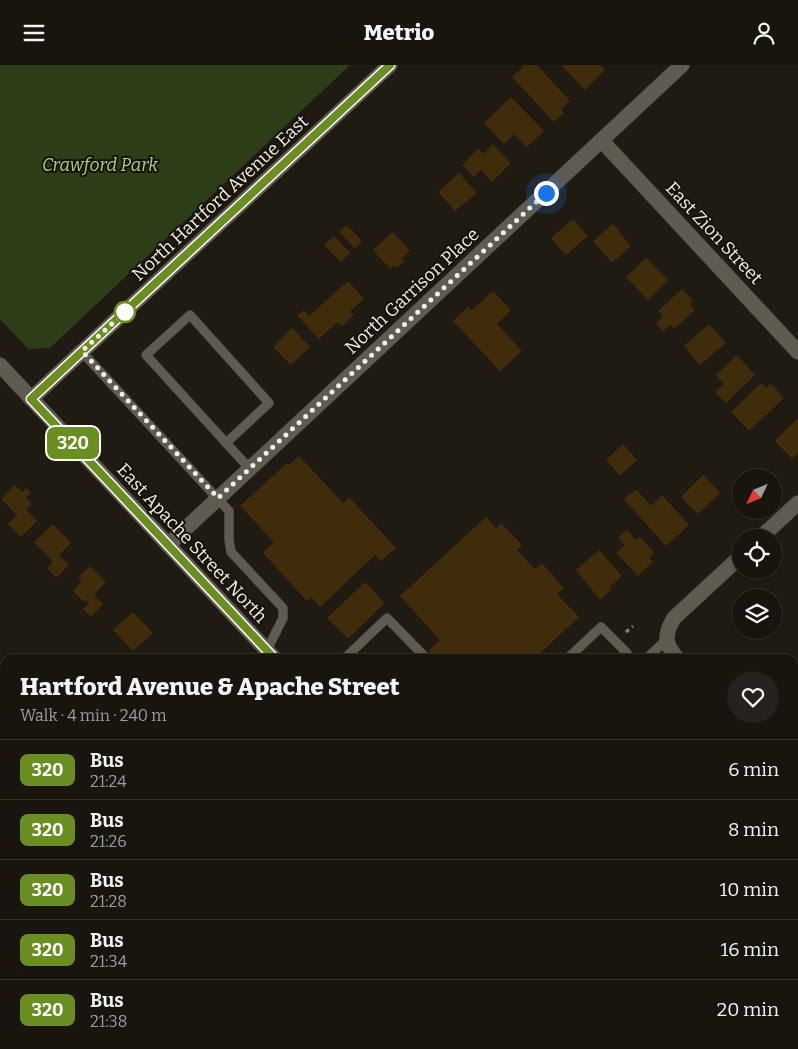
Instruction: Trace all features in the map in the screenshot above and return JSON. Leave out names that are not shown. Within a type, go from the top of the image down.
[{"type":"street","name":"North Hartford Avenue East","points":[[31,399],[390,65]]},
{"type":"street","name":"North Garrison Place","points":[[168,545],[682,65]]},
{"type":"street","name":"East Zion Street","points":[[602,141],[798,352]]},
{"type":"street","name":"East Apache Street North","points":[[0,365],[271,654]]},
{"type":"street","points":[[770,529],[798,503]]},
{"type":"street","points":[[673,654],[666,640],[667,630],[674,618],[732,564]]},
{"type":"lane","points":[[226,443],[269,403],[190,315],[146,355],[226,443],[250,468]]},
{"type":"lane","points":[[82,351],[229,511],[231,552],[283,608],[283,618],[271,654]]},
{"type":"lane","points":[[349,654],[387,618],[422,654]]},
{"type":"lane","points":[[572,654],[601,627],[622,654]]},
{"type":"lane","points":[[651,654],[666,640]]},
{"type":"green space","name":"Crawford Park","points":[[0,65],[350,65],[50,348],[28,349],[0,319]]},
{"type":"building","points":[[522,65],[537,65],[570,101],[561,109],[564,113],[554,122],[512,77],[523,67]]},
{"type":"building","points":[[561,65],[600,65],[605,70],[585,90]]},
{"type":"building","points":[[511,97],[544,131],[527,147],[514,134],[504,144],[484,123]]},
{"type":"building","points":[[493,144],[511,163],[492,182],[481,170],[474,177],[462,165],[478,149],[483,154]]},
{"type":"building","points":[[459,173],[477,193],[455,211],[438,192]]},
{"type":"building","points":[[573,219],[588,236],[566,255],[551,238]]},
{"type":"building","points":[[613,224],[631,246],[612,263],[593,241]]},
{"type":"building","points":[[347,225],[362,241],[355,248],[339,232]]},
{"type":"building","points":[[393,232],[410,251],[402,258],[405,261],[397,268],[394,265],[390,269],[373,250]]},
{"type":"building","points":[[334,236],[350,253],[341,262],[324,245]]},
{"type":"building","points":[[646,258],[668,280],[648,300],[626,277]]},
{"type":"building","points":[[348,281],[364,299],[350,311],[354,315],[342,326],[338,322],[319,339],[297,315],[304,310],[309,316]]},
{"type":"building","points":[[682,289],[693,301],[690,304],[695,310],[674,329],[671,325],[663,331],[656,323],[663,317],[658,311]]},
{"type":"building","points":[[493,291],[511,310],[497,324],[522,351],[500,371],[453,321],[468,307],[471,311]]},
{"type":"building","points":[[709,324],[726,343],[700,365],[684,346]]},
{"type":"building","points":[[292,328],[310,347],[291,365],[273,347]]},
{"type":"building","points":[[737,355],[755,375],[726,403],[715,392],[724,384],[716,375]]},
{"type":"building","points":[[761,383],[766,388],[771,384],[784,398],[749,431],[731,412]]},
{"type":"building","points":[[798,418],[798,453],[792,459],[775,441]]},
{"type":"building","points":[[623,444],[637,460],[620,476],[606,460]]},
{"type":"building","points":[[299,456],[343,503],[349,497],[396,548],[381,561],[375,555],[320,607],[311,597],[307,601],[263,553],[274,542],[240,506],[287,463],[289,465]]},
{"type":"building","points":[[703,475],[720,493],[698,514],[681,497]]},
{"type":"building","points":[[15,485],[22,492],[26,488],[31,493],[26,498],[32,504],[26,509],[37,521],[21,537],[8,524],[17,515],[1,499]]},
{"type":"building","points":[[636,489],[651,506],[662,495],[689,525],[666,546],[624,499]]},
{"type":"building","points":[[486,517],[496,528],[501,523],[522,545],[517,550],[535,569],[542,563],[564,588],[557,594],[579,617],[539,654],[431,654],[428,651],[440,640],[400,596]]},
{"type":"building","points":[[53,524],[71,543],[59,555],[69,565],[56,578],[47,568],[53,562],[34,542]]},
{"type":"building","points":[[627,530],[636,540],[640,537],[654,552],[649,558],[653,562],[638,576],[616,553],[625,545],[618,538]]},
{"type":"building","points":[[599,550],[622,576],[600,600],[576,570]]},
{"type":"building","points":[[90,566],[106,582],[94,595],[103,604],[91,617],[83,609],[89,603],[86,600],[84,602],[73,591],[82,581],[78,577]]},
{"type":"building","points":[[365,582],[385,603],[348,639],[327,618]]},
{"type":"building","points":[[133,612],[153,633],[133,651],[113,630]]},
{"type":"bus line","name":"320","points":[[270,654],[31,399],[390,65]]},
{"type":"route","points":[[125,312],[82,351],[218,498],[546,193]]}]
